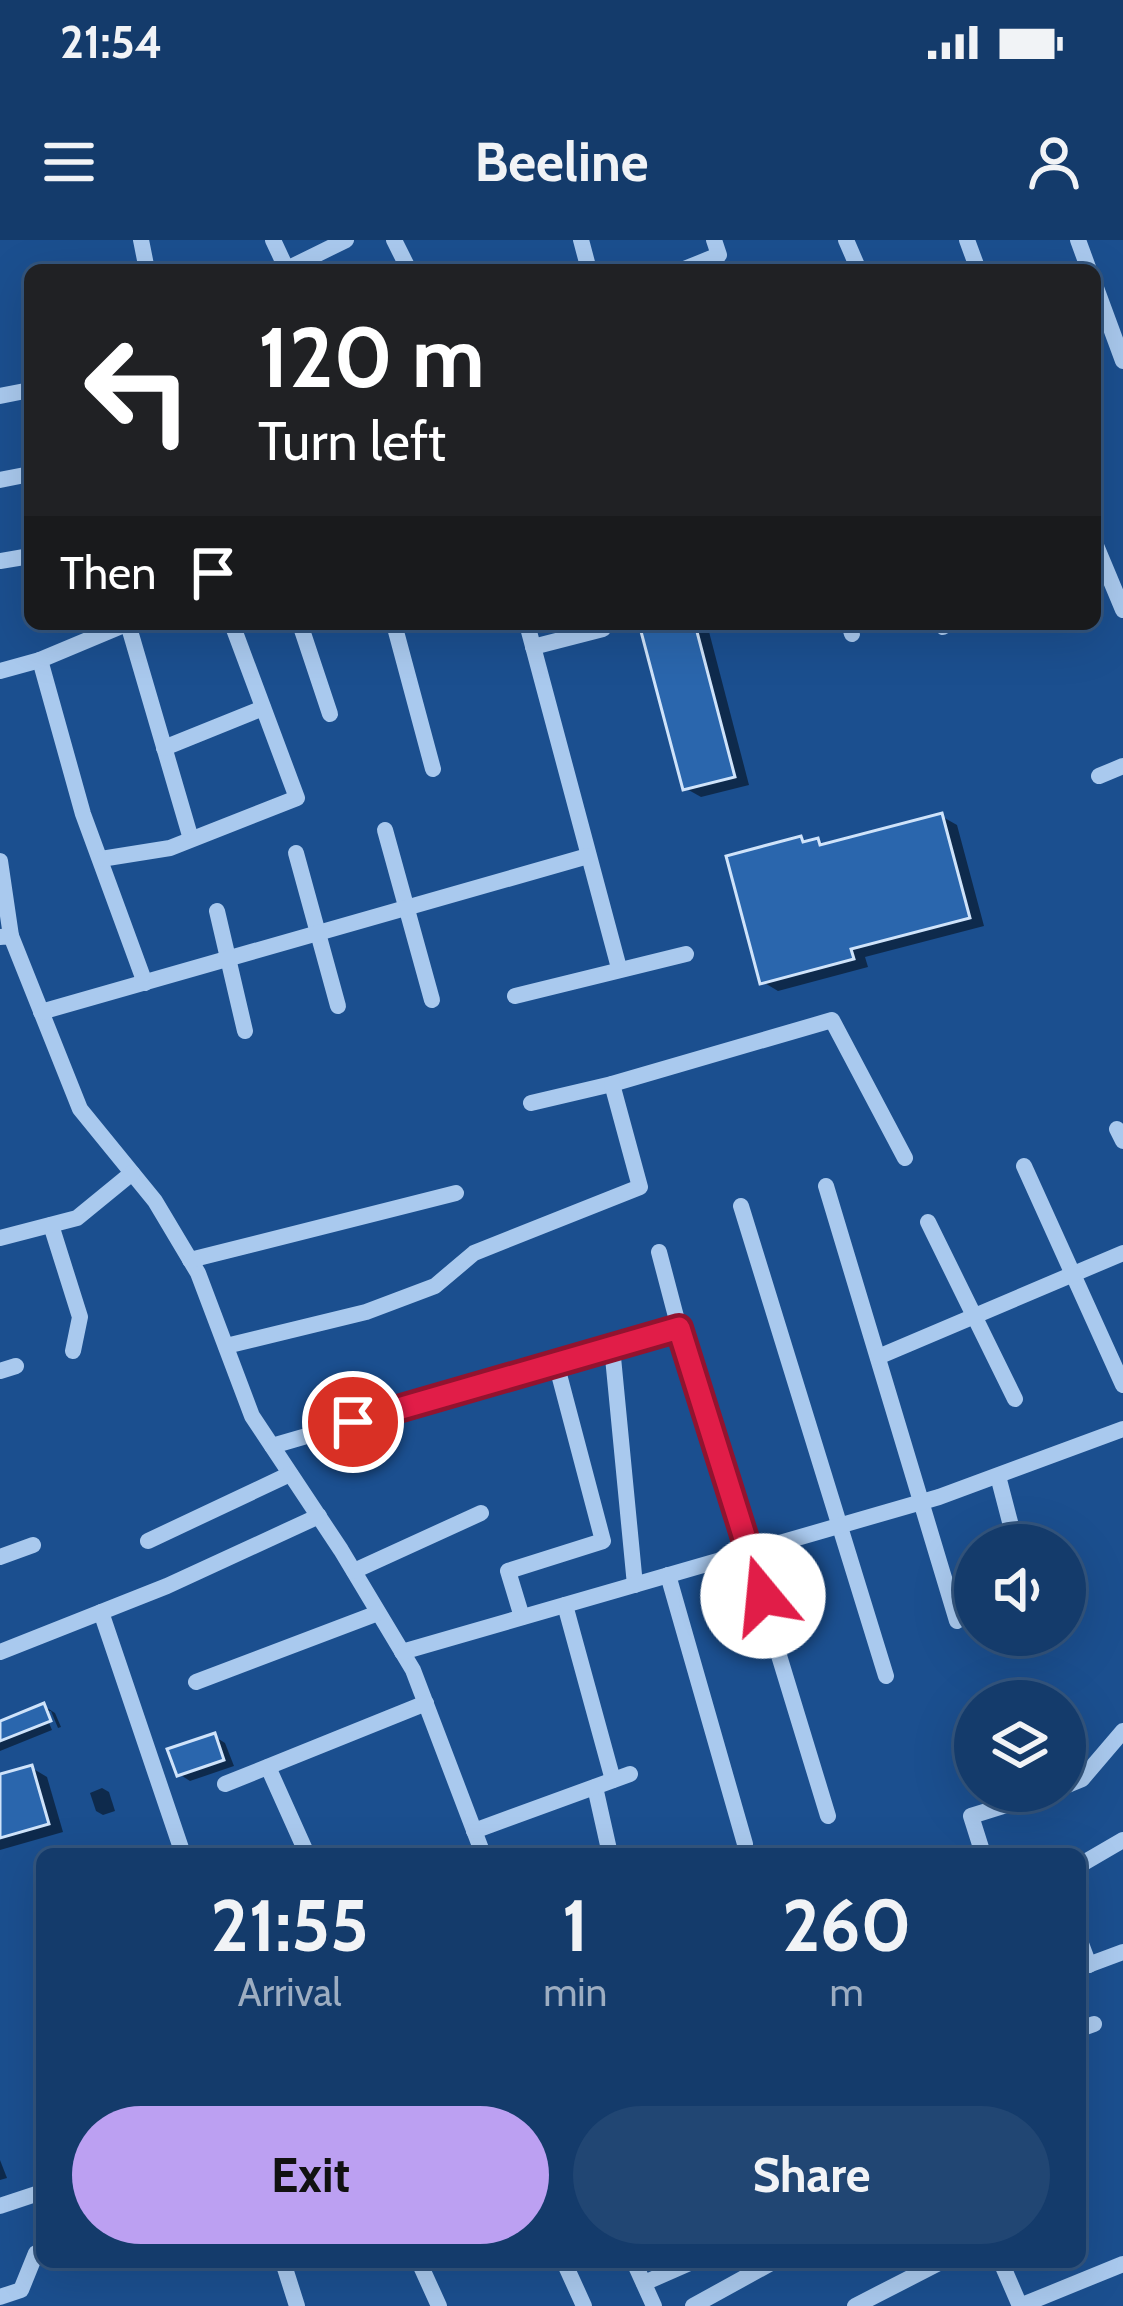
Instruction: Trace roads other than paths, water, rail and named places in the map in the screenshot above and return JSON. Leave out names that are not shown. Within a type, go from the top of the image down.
[{"type":"street","points":[[299,264],[346,240]]},
{"type":"street","points":[[696,264],[718,255],[714,240]]},
{"type":"street","points":[[1101,297],[1118,330],[1123,361]]},
{"type":"street","points":[[1101,557],[1123,610]]},
{"type":"street","points":[[0,671],[112,630]]},
{"type":"street","points":[[129,630],[191,839]]},
{"type":"street","points":[[101,860],[170,848],[297,798],[234,630]]},
{"type":"street","points":[[302,630],[330,713]]},
{"type":"street","points":[[396,630],[433,769]]},
{"type":"street","points":[[529,630],[619,968]]},
{"type":"street","points":[[533,647],[599,630]]},
{"type":"street","points":[[40,660],[83,814],[145,983]]},
{"type":"street","points":[[164,748],[263,708]]},
{"type":"street","points":[[1100,776],[1123,766]]},
{"type":"street","points":[[385,830],[432,1000]]},
{"type":"street","points":[[296,853],[338,1006]]},
{"type":"street","points":[[41,1012],[588,856]]},
{"type":"street","points":[[0,861],[5,936],[80,1109],[155,1201],[190,1260],[252,1416],[402,1652],[481,1848]]},
{"type":"street","points":[[218,910],[244,1031]]},
{"type":"street","points":[[515,996],[686,955]]},
{"type":"street","points":[[531,1103],[832,1020],[904,1158]]},
{"type":"street","points":[[226,1346],[384,1306],[435,1286],[474,1252],[640,1187],[612,1084]]},
{"type":"street","points":[[1024,1166],[1123,1385]]},
{"type":"street","points":[[0,1238],[77,1218],[132,1173]]},
{"type":"street","points":[[826,1186],[954,1611]]},
{"type":"street","points":[[190,1260],[456,1193]]},
{"type":"street","points":[[741,1206],[886,1676]]},
{"type":"street","points":[[928,1222],[1015,1399]]},
{"type":"street","points":[[52,1225],[80,1317],[74,1351]]},
{"type":"street","points":[[659,1252],[828,1816]]},
{"type":"street","points":[[878,1357],[1123,1253]]},
{"type":"street","points":[[272,1446],[679,1328]]},
{"type":"street","points":[[612,1347],[635,1585]]},
{"type":"street","points":[[522,1617],[508,1571],[604,1541],[556,1364]]},
{"type":"street","points":[[402,1652],[922,1502],[1123,1430]]},
{"type":"street","points":[[148,1541],[290,1474]]},
{"type":"street","points":[[998,1475],[1011,1524]]},
{"type":"street","points":[[354,1571],[482,1514]]},
{"type":"street","points":[[0,1652],[319,1516]]},
{"type":"street","points":[[0,1557],[33,1545]]},
{"type":"street","points":[[668,1576],[745,1844]]},
{"type":"street","points":[[565,1605],[613,1780],[610,1848]]},
{"type":"street","points":[[101,1612],[181,1848]]},
{"type":"street","points":[[196,1682],[378,1612]]},
{"type":"street","points":[[226,1784],[426,1703]]},
{"type":"street","points":[[1086,1774],[1123,1731]]},
{"type":"street","points":[[268,1767],[304,1848]]},
{"type":"street","points":[[474,1831],[613,1780]]},
{"type":"street","points":[[981,1848],[971,1816],[984,1812]]},
{"type":"street","points":[[1086,1862],[1123,1840]]},
{"type":"street","points":[[1086,1966],[1123,1952]]},
{"type":"street","points":[[0,2206],[36,2194]]},
{"type":"street","points":[[0,2297],[25,2298],[36,2253]]},
{"type":"street","points":[[1004,2268],[1020,2306],[1123,2264]]},
{"type":"street","points":[[285,2268],[297,2306]]},
{"type":"street","points":[[421,2268],[439,2306]]},
{"type":"street","points":[[567,2268],[584,2306]]},
{"type":"street","points":[[637,2268],[654,2306]]},
{"type":"street","points":[[644,2284],[679,2268]]},
{"type":"street","points":[[693,2306],[762,2268]]},
{"type":"street","points":[[855,2306],[929,2268]]}]
